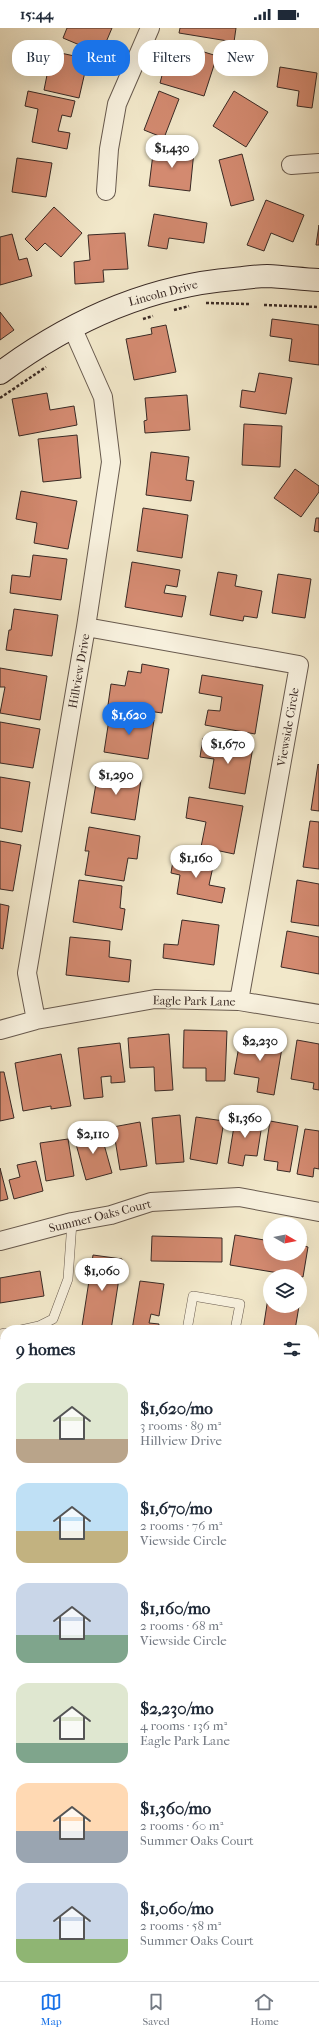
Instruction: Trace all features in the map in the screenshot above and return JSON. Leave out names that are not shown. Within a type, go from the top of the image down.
[{"type":"street","points":[[106,191],[109,149],[117,104],[150,28]]},
{"type":"street","points":[[291,165],[312,162],[319,163]]},
{"type":"street","name":"Lincoln Drive","points":[[0,373],[72,327],[95,315],[147,295],[210,281],[267,276],[319,280]]},
{"type":"street","name":"Hillview Drive","points":[[36,1020],[27,973],[86,627],[111,462],[103,397],[72,327]]},
{"type":"street","name":"Viewside Circle","points":[[86,627],[299,665],[239,1002]]},
{"type":"street","name":"Eagle Park Lane","points":[[0,1030],[36,1020],[155,999],[239,1002],[319,1014]]},
{"type":"street","name":"Summer Oaks Court","points":[[0,1241],[72,1222],[111,1216],[151,1202],[239,1197],[319,1212]]},
{"type":"lane","points":[[41,1325],[53,1319],[68,1279],[72,1222]]},
{"type":"lane","points":[[188,1325],[192,1296],[240,1304],[236,1325]]},
{"type":"path","points":[[201,304],[207,302],[249,304]]},
{"type":"path","points":[[174,310],[194,305]]},
{"type":"path","points":[[264,305],[319,307]]},
{"type":"path","points":[[140,320],[159,314]]},
{"type":"path","points":[[0,398],[48,365]]},
{"type":"path","points":[[319,1636],[319,1655]]},
{"type":"building","points":[[67,28],[112,28],[107,40],[72,40],[72,42],[63,38]]},
{"type":"building","points":[[180,28],[236,28],[234,40],[222,40],[179,33]]},
{"type":"building","points":[[205,52],[213,55],[213,68],[204,96],[160,83],[162,76],[205,76]]},
{"type":"building","points":[[64,54],[72,55],[72,76],[84,76],[79,98],[44,90],[47,76],[64,76]]},
{"type":"building","points":[[280,67],[317,73],[312,108],[297,106],[299,91],[277,87]]},
{"type":"building","points":[[28,91],[75,101],[71,117],[62,115],[58,131],[70,133],[67,149],[32,142],[38,109],[25,106]]},
{"type":"building","points":[[159,91],[179,99],[164,138],[144,130]]},
{"type":"building","points":[[234,91],[268,112],[246,147],[213,126]]},
{"type":"building","points":[[154,146],[194,151],[190,191],[149,186]]},
{"type":"building","points":[[242,154],[254,200],[231,206],[219,160]]},
{"type":"building","points":[[17,158],[52,163],[46,197],[12,192]]},
{"type":"building","points":[[266,200],[304,215],[293,242],[271,233],[264,251],[247,245]]},
{"type":"building","points":[[54,207],[82,233],[61,257],[45,243],[37,251],[25,239]]},
{"type":"building","points":[[154,214],[207,223],[204,243],[169,238],[167,249],[148,246]]},
{"type":"building","points":[[319,225],[319,245],[316,245]]},
{"type":"building","points":[[125,233],[128,269],[103,270],[104,282],[75,284],[74,262],[90,260],[88,235]]},
{"type":"building","points":[[12,234],[19,260],[27,258],[32,276],[0,285],[0,237]]},
{"type":"building","points":[[0,312],[14,330],[0,340]]},
{"type":"building","points":[[272,319],[319,325],[319,365],[289,361],[292,339],[270,336]]},
{"type":"building","points":[[166,325],[176,372],[134,380],[126,339],[152,334],[151,328]]},
{"type":"building","points":[[259,373],[292,378],[286,414],[240,407],[242,390],[255,392]]},
{"type":"building","points":[[47,393],[50,410],[74,406],[77,425],[19,436],[12,399]]},
{"type":"building","points":[[187,395],[190,430],[145,433],[144,421],[147,420],[145,398]]},
{"type":"building","points":[[244,424],[282,426],[280,467],[242,465]]},
{"type":"building","points":[[77,435],[81,478],[43,482],[38,439]]},
{"type":"building","points":[[151,452],[189,457],[186,480],[194,481],[191,501],[146,495]]},
{"type":"building","points":[[295,469],[319,486],[319,492],[301,517],[274,498]]},
{"type":"building","points":[[21,491],[77,501],[68,549],[34,543],[37,523],[16,519]]},
{"type":"building","points":[[143,508],[188,515],[182,558],[137,551]]},
{"type":"building","points":[[316,518],[319,518],[319,532],[314,531]]},
{"type":"building","points":[[33,555],[67,559],[61,600],[10,593],[12,575],[30,577]]},
{"type":"building","points":[[132,562],[180,570],[177,587],[166,585],[164,593],[186,596],[182,617],[125,607]]},
{"type":"building","points":[[218,572],[237,575],[235,586],[262,591],[257,618],[244,616],[243,621],[210,615]]},
{"type":"building","points":[[278,574],[311,579],[305,618],[272,613]]},
{"type":"building","points":[[14,609],[58,615],[52,656],[6,650]]},
{"type":"building","points":[[142,664],[169,669],[162,713],[108,705],[111,684],[125,686],[128,671],[141,673]]},
{"type":"building","points":[[0,668],[47,676],[40,720],[0,713],[5,687],[0,687]]},
{"type":"building","points":[[202,675],[263,685],[255,734],[205,725],[208,710],[220,711],[222,697],[199,693]]},
{"type":"building","points":[[110,713],[154,720],[148,759],[104,752]]},
{"type":"building","points":[[0,722],[40,729],[33,768],[0,763]]},
{"type":"building","points":[[203,738],[253,747],[245,794],[209,788],[214,759],[200,757]]},
{"type":"building","points":[[318,764],[319,765],[319,811],[311,810]]},
{"type":"building","points":[[98,772],[141,780],[135,820],[91,813]]},
{"type":"building","points":[[0,777],[30,782],[22,832],[0,828]]},
{"type":"building","points":[[189,797],[243,806],[234,854],[201,847],[206,822],[186,818]]},
{"type":"building","points":[[310,821],[319,822],[319,869],[303,867]]},
{"type":"building","points":[[89,827],[140,836],[137,859],[128,858],[124,881],[85,875],[89,851],[85,851]]},
{"type":"building","points":[[0,841],[21,845],[13,891],[0,889]]},
{"type":"building","points":[[174,855],[214,862],[209,885],[225,888],[222,903],[177,894],[180,875],[171,873]]},
{"type":"building","points":[[79,880],[122,886],[120,908],[125,909],[122,930],[73,922]]},
{"type":"building","points":[[297,880],[319,884],[319,926],[291,922]]},
{"type":"building","points":[[0,904],[9,906],[3,949],[0,948]]},
{"type":"building","points":[[182,920],[219,925],[214,965],[163,958],[164,944],[178,945]]},
{"type":"building","points":[[287,931],[319,937],[319,974],[281,967]]},
{"type":"building","points":[[70,937],[110,941],[109,957],[131,960],[129,982],[66,975]]},
{"type":"building","points":[[184,1030],[227,1031],[225,1081],[206,1081],[206,1068],[183,1068]]},
{"type":"building","points":[[169,1034],[173,1090],[155,1091],[154,1067],[130,1068],[128,1038]]},
{"type":"building","points":[[241,1035],[283,1042],[274,1095],[257,1092],[259,1078],[234,1074]]},
{"type":"building","points":[[297,1040],[319,1044],[319,1090],[313,1089],[314,1083],[291,1079]]},
{"type":"building","points":[[120,1043],[125,1082],[111,1083],[111,1076],[101,1077],[103,1097],[84,1099],[78,1048]]},
{"type":"building","points":[[61,1054],[71,1106],[51,1109],[51,1106],[23,1111],[15,1063]]},
{"type":"building","points":[[0,1072],[4,1072],[14,1118],[0,1121]]},
{"type":"building","points":[[236,1114],[263,1118],[257,1156],[245,1155],[243,1166],[228,1163]]},
{"type":"building","points":[[180,1115],[184,1162],[156,1164],[152,1118]]},
{"type":"building","points":[[196,1117],[224,1121],[217,1164],[190,1159]]},
{"type":"building","points":[[270,1121],[298,1126],[290,1172],[277,1170],[278,1162],[264,1160]]},
{"type":"building","points":[[140,1122],[147,1166],[120,1170],[113,1127]]},
{"type":"building","points":[[305,1129],[319,1131],[319,1169],[314,1168],[313,1177],[297,1174]]},
{"type":"building","points":[[100,1130],[112,1173],[86,1180],[74,1137]]},
{"type":"building","points":[[68,1139],[74,1176],[46,1181],[40,1143]]},
{"type":"building","points":[[36,1161],[43,1191],[14,1199],[9,1180],[20,1177],[17,1165]]},
{"type":"building","points":[[0,1168],[8,1199],[0,1201]]},
{"type":"building","points":[[235,1235],[263,1240],[263,1261],[306,1261],[304,1269],[263,1269],[263,1270],[230,1265]]},
{"type":"building","points":[[152,1236],[222,1238],[222,1262],[151,1261]]},
{"type":"building","points":[[93,1255],[122,1259],[112,1325],[82,1325]]},
{"type":"building","points":[[40,1271],[44,1296],[0,1303],[0,1278]]},
{"type":"building","points":[[140,1281],[164,1284],[159,1316],[151,1314],[149,1323],[159,1325],[133,1325]]},
{"type":"building","points":[[266,1313],[298,1313],[296,1325],[264,1325]]}]
